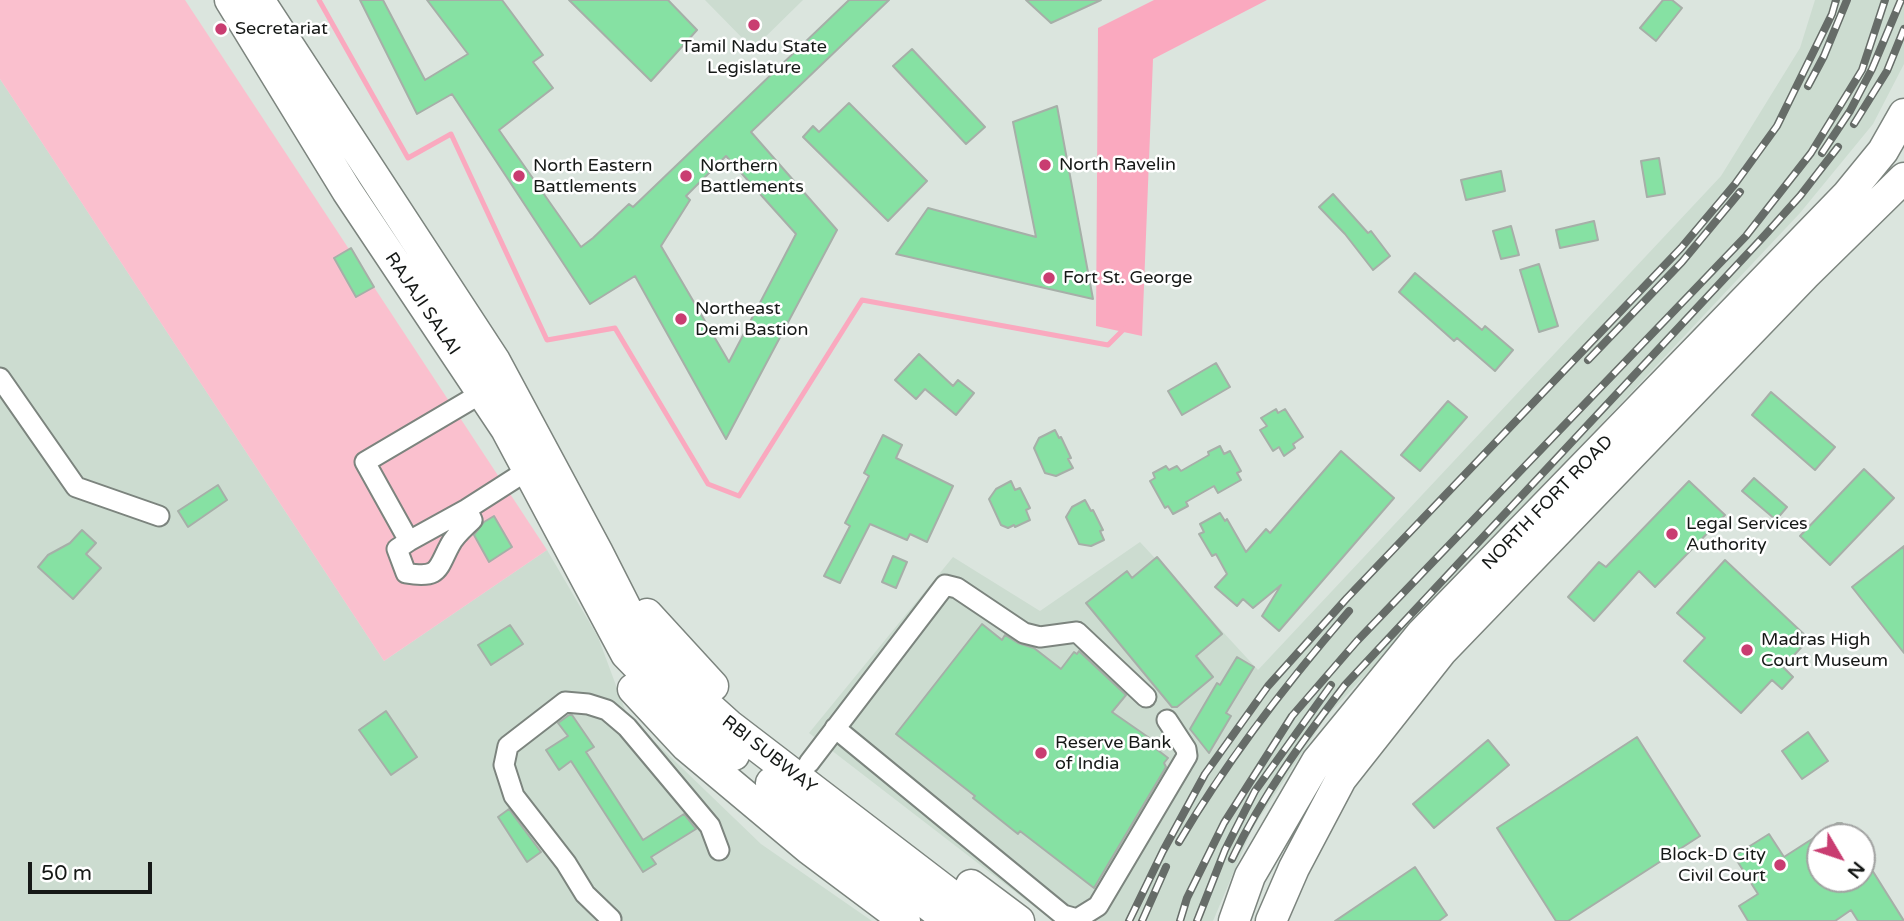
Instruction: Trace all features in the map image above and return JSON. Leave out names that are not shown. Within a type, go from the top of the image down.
[{"type":"main road","name":"RAJAJI SALAI","points":[[230,0],[347,191],[506,429],[604,614]]},
{"type":"main road","name":"RAJAJI SALAI","points":[[259,0],[495,362],[597,551]]},
{"type":"main road","name":"NORTH FORT ROAD","points":[[1234,921],[1250,876],[1325,748],[1421,634],[1847,195],[1883,151],[1904,114]]},
{"type":"main road","name":"NORTH FORT ROAD","points":[[1271,921],[1294,867],[1340,779],[1442,651],[1805,275],[1904,177]]},
{"type":"main road","points":[[597,551],[654,624],[720,692],[809,763],[1019,921]]},
{"type":"main road","name":"RBI SUBWAY","points":[[597,551],[631,618],[660,663],[729,725],[985,921]]},
{"type":"main road","points":[[604,614],[613,668],[686,746],[809,849],[905,921]]},
{"type":"main road","name":"RBI SUBWAY","points":[[604,614],[626,653],[694,723],[949,921]]},
{"type":"street","points":[[0,378],[76,486],[159,516]]},
{"type":"street","points":[[409,541],[365,462],[482,393]]},
{"type":"street","points":[[467,509],[472,520],[451,543],[442,566],[424,576],[407,573],[397,549],[528,470]]},
{"type":"street","points":[[809,763],[945,585],[957,589],[1024,633],[1040,637],[1077,632],[1146,697]]},
{"type":"street","points":[[611,919],[585,894],[566,863],[514,796],[504,765],[508,746],[565,702],[588,704],[607,710],[627,727],[710,826],[719,850]]},
{"type":"street","points":[[835,728],[1063,915],[1077,919],[1098,906],[1187,756],[1186,749],[1167,720]]},
{"type":"shaded area","points":[[0,0],[185,0],[547,550],[384,661],[0,79]]},
{"type":"shaded area","name":"Tamil Nadu State Legislature","points":[[705,0],[803,0],[753,49]]},
{"type":"shaded area","points":[[1154,0],[1267,0],[1153,59],[1142,336],[1096,326],[1098,28]]},
{"type":"shaded area","points":[[1815,0],[1904,0],[1904,64],[1873,124],[1800,213],[1326,717],[1252,829],[1213,921],[1053,921],[809,733],[953,557],[1040,611],[1140,542],[1258,670],[1721,176],[1800,48]]},
{"type":"shaded area","points":[[0,79],[384,661],[547,550],[598,637],[627,715],[761,844],[872,921],[0,921]]},
{"type":"building","points":[[360,0],[383,0],[425,80],[468,54],[427,0],[502,0],[543,55],[533,62],[553,88],[499,130],[581,247],[629,204],[633,207],[849,0],[889,0],[751,132],[837,230],[726,439],[635,276],[590,304],[452,94],[417,114]],"holes":[[[726,156],[796,234],[729,362],[661,246],[690,200],[686,196]]]},
{"type":"building","points":[[569,0],[668,0],[697,30],[651,81]]},
{"type":"building","points":[[1026,0],[1101,0],[1051,23]]},
{"type":"building","points":[[1663,0],[1672,0],[1682,8],[1656,41],[1640,28]]},
{"type":"building","points":[[912,49],[985,127],[966,144],[893,66]]},
{"type":"building","points":[[849,103],[927,181],[888,221],[803,137],[813,126],[819,132]]},
{"type":"building","name":"North Ravelin","points":[[1057,106],[1093,299],[896,254],[928,208],[1036,237],[1013,122]]},
{"type":"building","points":[[1659,158],[1665,194],[1647,197],[1641,161]]},
{"type":"building","points":[[1501,171],[1505,191],[1466,200],[1461,180]]},
{"type":"building","points":[[1333,194],[1368,233],[1371,231],[1390,256],[1373,270],[1345,234],[1319,207]]},
{"type":"building","points":[[1594,221],[1598,240],[1560,248],[1556,230]]},
{"type":"building","points":[[1511,226],[1519,255],[1501,259],[1493,231]]},
{"type":"building","points":[[351,248],[374,287],[356,297],[334,258]]},
{"type":"building","points":[[1539,264],[1558,326],[1539,332],[1520,270]]},
{"type":"building","points":[[1415,273],[1482,330],[1485,326],[1513,350],[1495,371],[1457,338],[1454,341],[1399,292]]},
{"type":"building","points":[[919,354],[953,386],[958,380],[974,393],[956,415],[925,389],[916,399],[895,380]]},
{"type":"building","points":[[1216,363],[1230,387],[1182,415],[1168,391]]},
{"type":"building","points":[[1771,392],[1835,447],[1815,470],[1752,415]]},
{"type":"building","points":[[1448,401],[1467,417],[1420,471],[1401,455]]},
{"type":"building","points":[[1276,409],[1278,413],[1285,409],[1303,437],[1293,444],[1295,448],[1284,456],[1279,447],[1273,451],[1260,430],[1267,426],[1261,418]]},
{"type":"building","points":[[1055,430],[1071,458],[1068,459],[1073,468],[1056,476],[1045,473],[1034,448],[1039,438]]},
{"type":"building","points":[[883,435],[902,445],[896,458],[953,486],[927,542],[910,534],[907,540],[870,524],[840,583],[824,576],[850,526],[845,523],[869,476],[864,473]]},
{"type":"building","points":[[1220,446],[1224,454],[1230,451],[1241,471],[1237,473],[1241,480],[1218,493],[1214,486],[1186,502],[1188,506],[1173,514],[1168,506],[1165,508],[1150,481],[1155,478],[1153,473],[1166,466],[1169,470],[1177,466],[1181,471]]},
{"type":"building","points":[[1341,451],[1394,498],[1279,631],[1262,616],[1281,585],[1253,608],[1243,599],[1237,606],[1215,587],[1227,574],[1216,554],[1212,556],[1199,534],[1204,532],[1200,524],[1220,513],[1225,521],[1227,519],[1246,552],[1266,529],[1270,533]]},
{"type":"building","points":[[1864,469],[1894,498],[1830,565],[1800,536]]},
{"type":"building","points":[[1754,478],[1787,507],[1776,520],[1742,491]]},
{"type":"building","points":[[1011,481],[1015,490],[1020,488],[1030,508],[1026,510],[1030,520],[1008,528],[1001,525],[989,499],[996,489]]},
{"type":"building","name":"Legal Services Authority","points":[[1689,481],[1725,515],[1655,587],[1639,571],[1594,621],[1568,597],[1599,562],[1606,567]]},
{"type":"building","points":[[218,485],[227,500],[188,527],[178,511]]},
{"type":"building","points":[[1085,500],[1103,530],[1100,531],[1104,540],[1091,546],[1079,544],[1066,517],[1072,507]]},
{"type":"building","points":[[494,516],[512,547],[489,562],[474,535],[484,522]]},
{"type":"building","points":[[82,530],[96,543],[86,554],[101,568],[73,599],[38,567],[48,555],[70,543]]},
{"type":"building","points":[[1904,546],[1904,653],[1852,587]]},
{"type":"building","points":[[893,556],[907,562],[896,588],[882,582]]},
{"type":"building","points":[[1157,557],[1222,634],[1196,656],[1213,677],[1177,707],[1172,707],[1086,603],[1127,571],[1132,578]]},
{"type":"building","name":"Madras High Court Museum","points":[[1725,560],[1809,639],[1783,667],[1793,677],[1782,689],[1772,680],[1741,713],[1684,661],[1705,638],[1677,613]]},
{"type":"building","name":"Reserve Bank of India","points":[[982,624],[1002,640],[1005,635],[1034,648],[1061,669],[1074,652],[1077,654],[1079,651],[1126,695],[1112,712],[1158,744],[1155,748],[1168,758],[1164,763],[1166,767],[1094,888],[1020,831],[1018,834],[973,798],[975,796],[896,734]]},
{"type":"building","points":[[510,625],[523,644],[491,665],[478,645]]},
{"type":"building","points":[[1237,657],[1254,667],[1226,713],[1231,716],[1209,753],[1190,729],[1217,683],[1220,685]]},
{"type":"building","points":[[386,711],[417,757],[391,775],[359,730]]},
{"type":"building","points":[[572,715],[594,747],[586,752],[643,840],[684,814],[696,829],[651,857],[656,864],[643,872],[571,761],[559,770],[546,750],[568,736],[558,723]]},
{"type":"building","points":[[1808,732],[1828,761],[1802,779],[1782,751]]},
{"type":"building","points":[[1637,737],[1700,836],[1568,921],[1556,921],[1497,828]]},
{"type":"building","points":[[1488,740],[1509,765],[1434,828],[1413,804]]},
{"type":"building","points":[[509,809],[541,852],[527,862],[498,817]]},
{"type":"building","name":"Block-D City Civil Court","points":[[1769,834],[1784,857],[1806,843],[1806,893],[1876,893],[1876,876],[1904,921],[1858,921],[1851,910],[1835,921],[1748,921],[1739,906],[1758,894],[1734,856]]},
{"type":"building","points":[[1415,867],[1447,915],[1439,921],[1335,921]]},
{"type":"waterway","points":[[319,0],[408,158],[451,134],[547,340],[615,328],[708,484],[739,496],[862,300],[1108,345],[1125,328]]},
{"type":"railway","points":[[1129,921],[1205,774],[1268,686],[1347,598],[1681,248],[1735,184],[1777,126],[1832,14],[1836,0]]},
{"type":"railway","points":[[1808,86],[1824,56],[1847,0]]},
{"type":"railway","points":[[1180,921],[1187,898],[1224,823],[1292,716],[1357,641],[1746,236],[1811,153],[1862,70],[1885,0]]},
{"type":"railway","points":[[1822,153],[1850,111],[1872,69],[1901,0]]},
{"type":"railway","points":[[1854,124],[1887,71],[1904,29]]},
{"type":"railway","points":[[1232,859],[1270,791],[1345,685],[1765,235],[1838,147]]},
{"type":"railway","points":[[1588,360],[1682,262],[1740,192]]},
{"type":"railway","points":[[1179,842],[1217,781],[1259,723],[1349,611]]},
{"type":"railway","points":[[1197,921],[1225,850],[1255,791],[1331,685]]},
{"type":"railway","points":[[1142,921],[1166,867]]},
{"type":"place","name":"Tamil Nadu State Legislature","points":[[754,25]]},
{"type":"place","name":"Secretariat","points":[[221,29]]},
{"type":"place","name":"North Ravelin","points":[[1045,165]]},
{"type":"place","name":"North Eastern Battlements","points":[[519,176]]},
{"type":"place","name":"Northern Battlements","points":[[686,176]]},
{"type":"place","name":"Fort St. George","points":[[1049,278]]},
{"type":"place","name":"Northeast Demi Bastion","points":[[681,319]]},
{"type":"place","name":"Legal Services Authority","points":[[1672,534]]},
{"type":"place","name":"Madras High Court Museum","points":[[1747,650]]},
{"type":"place","name":"Reserve Bank of India","points":[[1041,753]]},
{"type":"place","name":"Block-D City Civil Court","points":[[1780,865]]}]
